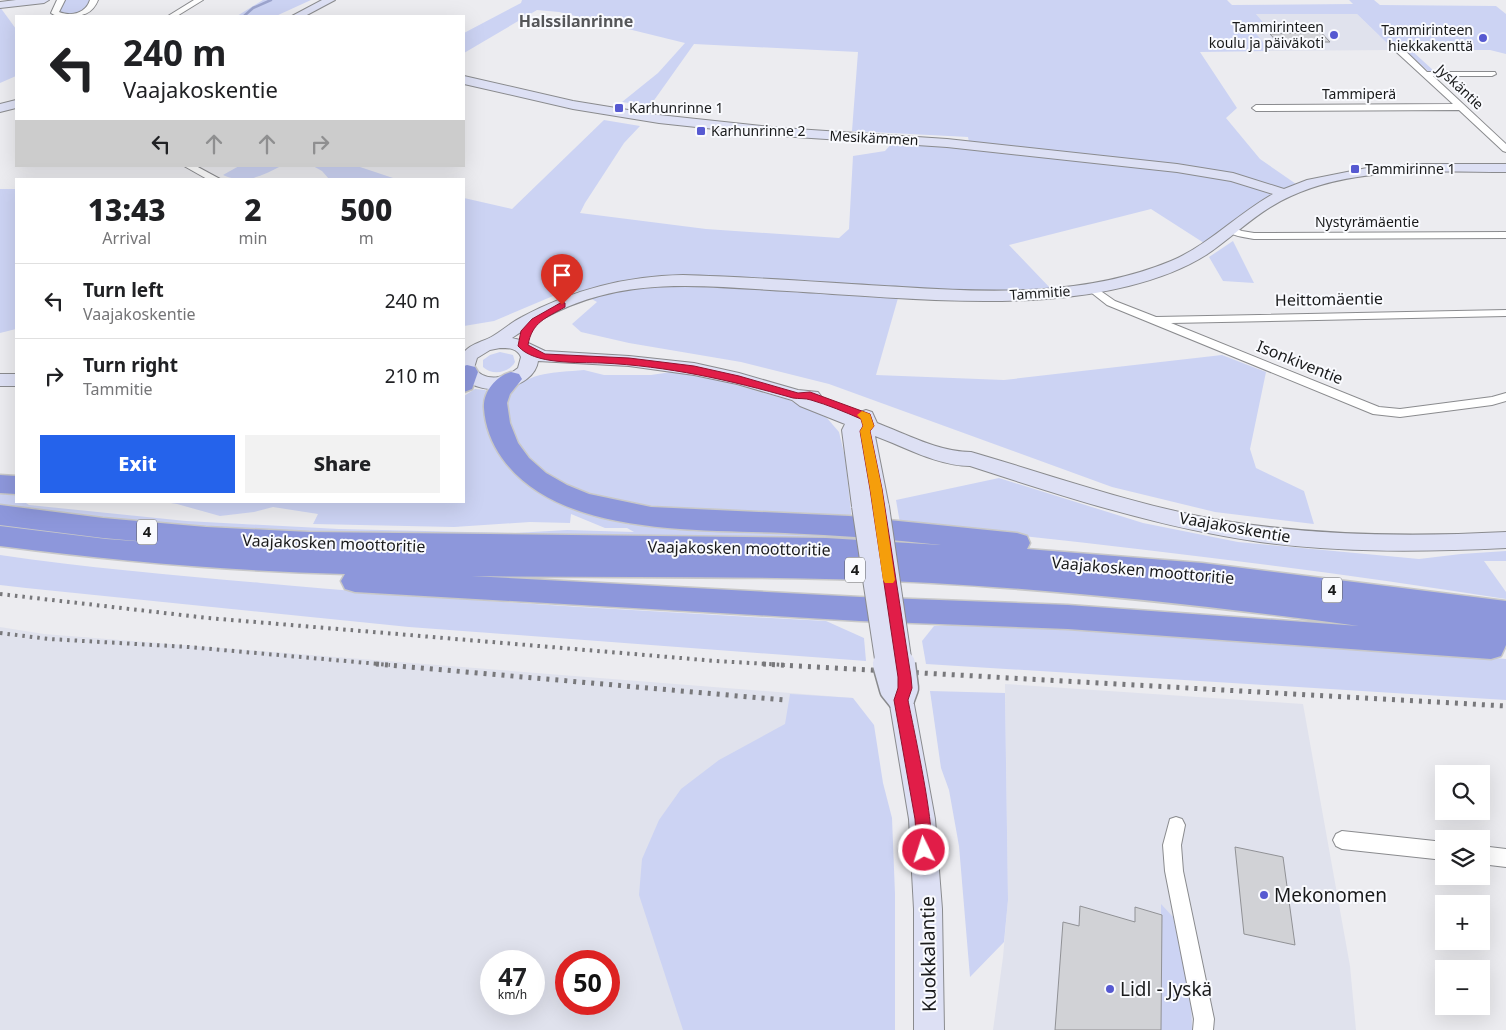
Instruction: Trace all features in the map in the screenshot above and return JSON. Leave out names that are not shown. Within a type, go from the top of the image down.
[{"type":"highway","points":[[514,378],[501,388],[496,400],[495,409],[507,448],[518,462],[535,478],[554,490],[583,502],[651,517],[849,526],[937,534],[1073,551],[1158,569]]},
{"type":"highway","points":[[0,484],[15,485]]},
{"type":"highway","name":"Vaajakosken moottoritie","points":[[0,515],[171,534],[294,543],[421,546],[828,548],[1158,569],[1506,613]]},
{"type":"highway","name":"Vaajakosken moottoritie","points":[[0,536],[104,549],[201,558],[339,564],[690,566],[924,572],[1193,594],[1506,633]]},
{"type":"highway","points":[[201,558],[238,569],[282,575],[426,586],[886,610],[1068,617],[1506,648]]},
{"type":"street","points":[[0,5],[44,0]]},
{"type":"street","points":[[61,0],[56,13],[65,15]]},
{"type":"street","points":[[75,15],[86,13],[93,6],[94,0]]},
{"type":"street","points":[[174,15],[199,0]]},
{"type":"street","points":[[299,15],[330,0]]},
{"type":"street","name":"Jyskäntie","points":[[1394,45],[1506,149]]},
{"type":"street","points":[[1425,74],[1492,74]]},
{"type":"street","name":"Mesikämmen","points":[[465,80],[573,105],[658,119],[782,132],[947,143],[1177,168],[1225,176],[1285,194]]},
{"type":"street","points":[[0,108],[15,104]]},
{"type":"street","name":"Tammiperä","points":[[1256,108],[1461,107]]},
{"type":"street","points":[[190,167],[213,178]]},
{"type":"street","name":"Tammitie","points":[[488,345],[529,319],[574,300],[614,287],[663,281],[698,280],[972,295],[1033,294],[1092,288],[1158,271],[1200,252],[1229,229],[1285,194],[1339,176],[1412,169],[1506,168]]},
{"type":"street","name":"Nystyrämäentie","points":[[1229,229],[1240,234],[1254,236],[1506,235]]},
{"type":"street","name":"Isonkiventie","points":[[1092,288],[1111,303],[1377,411],[1400,413],[1492,401],[1506,397]]},
{"type":"street","name":"Tammitie","points":[[524,347],[526,331],[535,321],[551,310]]},
{"type":"street","name":"Heittomäentie","points":[[1153,320],[1506,313]]},
{"type":"street","points":[[508,342],[524,347],[530,356],[530,362],[528,368],[514,378],[496,383],[485,382],[477,380],[465,368],[469,355],[488,345],[508,342]]},
{"type":"street","name":"Vaajakoskentie","points":[[524,347],[539,356],[567,356],[579,359],[629,361],[694,370],[739,379],[798,396],[806,402],[863,421],[938,453],[960,459],[971,459],[1102,499],[1173,517],[1253,532],[1300,538],[1403,544],[1506,540]]},
{"type":"street","name":"Vaajakoskentie","points":[[514,378],[579,359]]},
{"type":"street","points":[[0,380],[15,380]]},
{"type":"street","name":"Kuokkalantie","points":[[863,421],[851,430],[870,506],[886,610],[888,676],[893,689],[901,700],[922,819],[928,909],[929,1030]]},
{"type":"street","points":[[1176,825],[1172,845],[1174,871],[1204,1019],[1203,1030]]},
{"type":"street","points":[[1342,840],[1435,850]]},
{"type":"street","points":[[1490,856],[1506,858]]},
{"type":"shaded area","points":[[61,0],[94,0],[75,15],[59,15]]},
{"type":"shaded area","points":[[263,0],[311,0],[278,15],[239,15]]},
{"type":"shaded area","points":[[522,0],[1227,0],[1232,5],[1353,4],[1349,0],[1374,0],[1380,5],[1496,6],[1506,14],[1506,54],[1490,50],[1411,50],[1434,71],[1428,71],[1398,44],[1388,44],[1357,14],[1256,14],[1268,28],[1254,31],[1270,51],[1200,52],[1237,108],[1226,118],[1260,159],[1299,186],[1226,227],[1204,243],[1151,209],[1009,245],[1052,290],[1008,293],[927,289],[898,298],[876,375],[1004,380],[1222,355],[1266,372],[1250,449],[1256,468],[1304,491],[1314,524],[1215,512],[1112,487],[829,384],[741,362],[629,343],[581,332],[572,324],[597,302],[572,288],[494,321],[465,326],[465,198],[512,209],[604,120],[640,126],[624,143],[580,213],[706,229],[839,238],[849,229],[853,156],[885,151],[893,142],[970,147],[968,137],[852,131],[858,52],[694,44],[650,106],[622,102],[658,73],[685,43],[559,12],[537,10],[465,52],[465,32],[521,3]]},
{"type":"shaded area","points":[[0,7],[15,28],[15,76],[0,83]]},
{"type":"shaded area","points":[[1256,14],[1357,14],[1394,50],[1270,51],[1253,31],[1268,28]]},
{"type":"shaded area","points":[[237,167],[279,167],[253,178],[231,178],[223,175]]},
{"type":"shaded area","points":[[315,167],[360,167],[393,178],[328,178]]},
{"type":"shaded area","points":[[0,189],[15,189],[15,329],[0,333]]},
{"type":"shaded area","points":[[1233,241],[1254,283],[1223,281],[1209,257]]},
{"type":"shaded area","points":[[500,352],[513,355],[515,362],[509,369],[491,372],[483,367],[483,360],[490,355]]},
{"type":"shaded area","points":[[584,370],[604,375],[651,375],[671,372],[722,381],[789,400],[827,418],[839,432],[845,457],[852,520],[684,514],[586,495],[542,470],[517,445],[505,416],[508,392],[517,385],[544,374]]},
{"type":"shaded area","points":[[475,389],[485,390],[490,393],[493,431],[564,502],[849,534],[1004,547],[300,533],[189,527],[0,505],[0,493],[15,494],[15,503],[186,521],[339,529],[515,533],[567,530],[634,532],[627,528],[605,528],[571,514],[570,523],[530,522],[454,527],[313,524],[318,514],[273,507],[254,512],[220,516],[171,503],[465,503],[465,395]]},
{"type":"shaded area","points":[[999,478],[1143,523],[1238,542],[1419,559],[1506,551],[1506,561],[1484,561],[1506,592],[1506,599],[1431,587],[1203,557],[900,523],[896,500]]},
{"type":"shaded area","points":[[0,555],[130,571],[402,595],[826,621],[864,638],[866,661],[409,627],[0,585]]},
{"type":"shaded area","points":[[1002,623],[1204,632],[1506,659],[1506,700],[926,664],[922,641],[934,626]]},
{"type":"shaded area","points":[[0,627],[44,634],[853,698],[829,1030],[0,1030]]},
{"type":"shaded area","points":[[1005,684],[1303,704],[1350,966],[1356,1030],[993,1030],[1003,957],[1008,900]]},
{"type":"shaded area","points":[[930,691],[1005,693],[1008,900],[1004,942],[970,977],[959,846],[949,790],[941,768]]},
{"type":"shaded area","points":[[790,694],[853,698],[874,725],[883,783],[892,818],[895,894],[895,1030],[683,1030],[639,895],[642,859],[659,820],[681,789],[719,760],[785,724]]},
{"type":"shaded area","points":[[1161,904],[1173,917],[1191,1001],[1192,1030],[1161,1030]]},
{"type":"building","name":"Tammirinteen koulu ja päiväkoti","points":[[1315,26],[1330,42],[1322,42],[1324,44],[1279,44],[1270,34],[1301,33],[1295,27]]},
{"type":"building","name":"Mekonomen","points":[[1235,847],[1283,857],[1295,945],[1244,934]]},
{"type":"building","name":"Lidl - Jyskä","points":[[1080,906],[1135,922],[1135,907],[1162,915],[1161,1030],[1055,1030],[1063,922],[1079,926]]},
{"type":"waterway","points":[[245,15],[253,8],[271,0]]},
{"type":"railway","points":[[0,594],[208,618],[716,661],[785,665]]},
{"type":"railway","points":[[0,633],[49,639],[189,647],[390,665]]},
{"type":"railway","points":[[376,664],[784,700]]},
{"type":"railway","points":[[763,664],[1506,706]]},
{"type":"slow traffic","points":[[862,415],[866,416],[869,426],[865,431],[876,489],[889,580]]},
{"type":"place","name":"Tammirinteen koulu ja päiväkoti","points":[[1334,35]]},
{"type":"place","name":"Tammirinteen hiekkakenttä","points":[[1483,38]]},
{"type":"place","name":"Karhunrinne 1","points":[[619,108]]},
{"type":"place","name":"Karhunrinne 2","points":[[701,131]]},
{"type":"place","name":"Tammirinne 1","points":[[1355,169]]},
{"type":"place","name":"Mekonomen","points":[[1264,895]]},
{"type":"place","name":"Lidl - Jyskä","points":[[1110,989]]},
{"type":"district","name":"Halssilanrinne","points":[[576,21]]},
{"type":"route","points":[[562,305],[535,321],[526,331],[523,346],[533,353],[544,357],[567,356],[579,359],[660,364],[739,379],[798,396],[810,396],[866,416],[869,426],[865,431],[876,489],[904,677],[905,688],[901,700],[911,748],[922,819],[924,850]]}]
